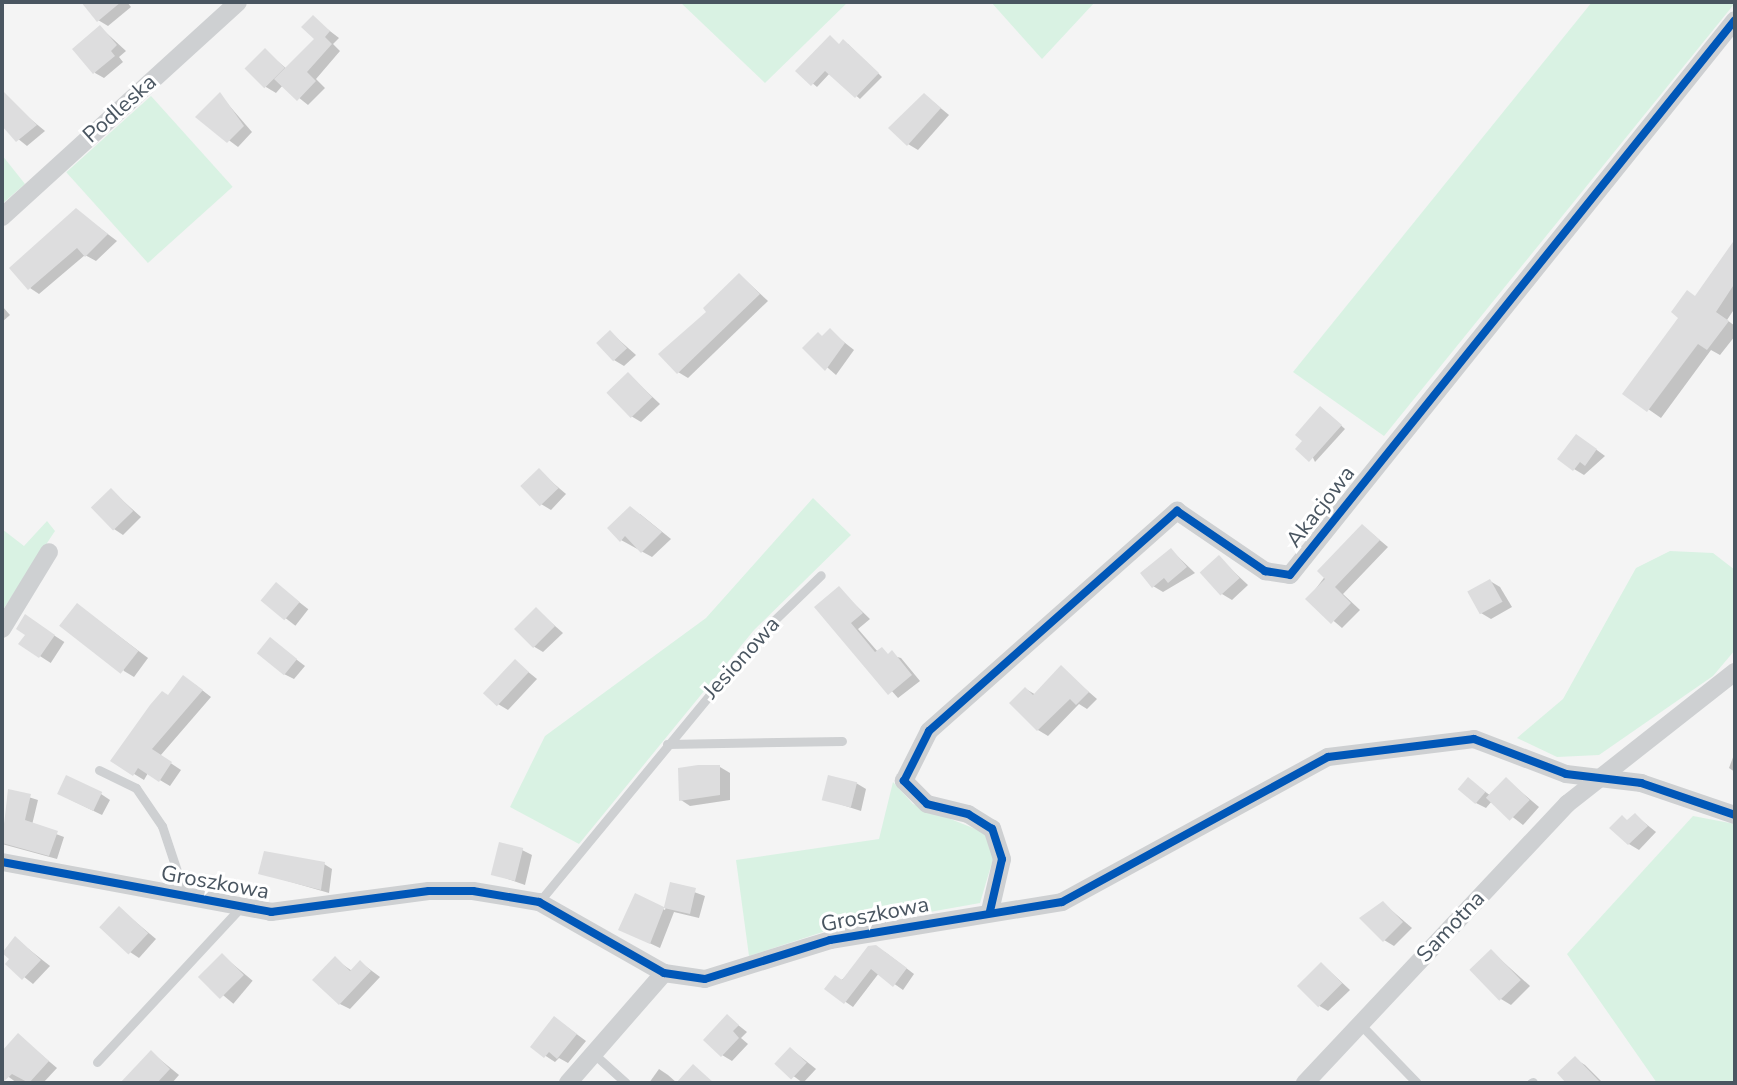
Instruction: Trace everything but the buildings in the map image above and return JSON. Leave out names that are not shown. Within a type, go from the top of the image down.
[{"type":"street","name":"Podleska","points":[[2,217],[238,2]]},
{"type":"street","name":"Akacjowa","points":[[990,911],[1002,870],[992,829],[968,814],[927,804],[904,781],[929,731],[1177,511],[1265,571],[1290,575],[1735,20]]},
{"type":"street","points":[[2,629],[49,552]]},
{"type":"street","name":"Samotna","points":[[1305,1083],[1600,775],[1735,672]]},
{"type":"street","name":"Groszkowa","points":[[2,862],[185,895],[239,909],[296,912],[429,891],[473,891],[539,902],[664,973],[705,979],[830,940],[990,911],[1062,902],[1328,757],[1474,739],[1566,774],[1600,775],[1641,783],[1735,815]]},
{"type":"street","points":[[568,1083],[664,973]]},
{"type":"lane","name":"Jesionowa","points":[[539,902],[761,633],[821,575]]},
{"type":"lane","points":[[667,744],[842,741]]},
{"type":"lane","points":[[99,770],[136,788],[162,826],[185,895]]},
{"type":"lane","points":[[97,1062],[239,909]]},
{"type":"lane","points":[[1360,1024],[1417,1083]]},
{"type":"lane","points":[[594,1054],[626,1083]]},
{"type":"green space","points":[[680,2],[848,2],[765,83]]},
{"type":"green space","points":[[991,2],[1095,2],[1042,59]]},
{"type":"green space","points":[[1592,2],[1735,3],[1384,436],[1293,372]]},
{"type":"green space","points":[[151,96],[233,187],[148,263],[66,172]]},
{"type":"green space","points":[[2,155],[25,184],[2,204]]},
{"type":"green space","points":[[813,498],[851,535],[754,630],[579,844],[510,807],[545,736],[706,618]]},
{"type":"green space","points":[[47,521],[55,531],[2,611],[2,529],[24,546]]},
{"type":"green space","points":[[1670,551],[1713,553],[1735,570],[1735,650],[1713,676],[1599,755],[1557,757],[1517,738],[1563,699],[1636,568]]},
{"type":"green space","points":[[893,782],[913,804],[988,834],[993,859],[980,903],[829,930],[749,956],[736,860],[879,839]]},
{"type":"green space","points":[[1693,816],[1735,824],[1735,1083],[1657,1083],[1567,954]]},
{"type":"cycle path","points":[[990,911],[1002,859],[992,829],[968,814],[927,804],[904,781],[929,731],[1177,511],[1265,571],[1290,575],[1735,20]]},
{"type":"cycle path","points":[[2,862],[271,912],[429,891],[473,891],[539,902],[664,973],[705,979],[830,940],[1062,902],[1328,757],[1474,739],[1566,774],[1641,783],[1735,815]]}]
